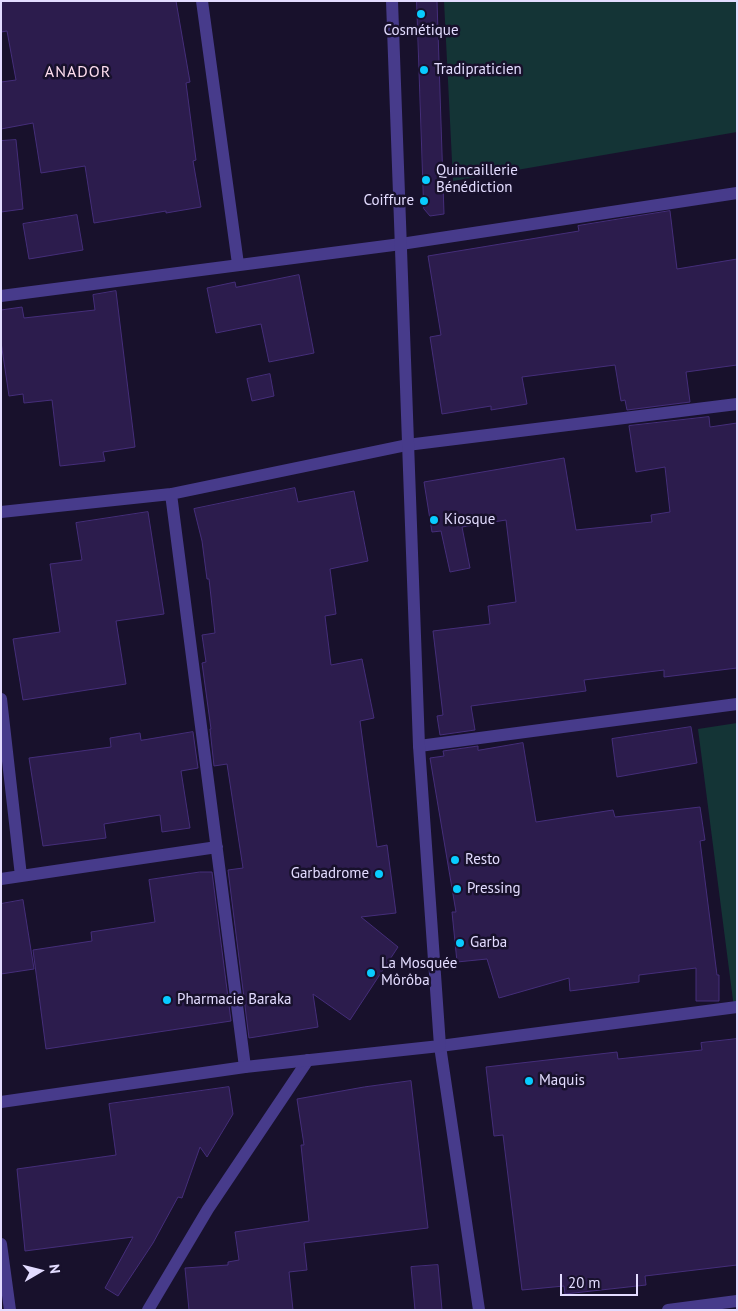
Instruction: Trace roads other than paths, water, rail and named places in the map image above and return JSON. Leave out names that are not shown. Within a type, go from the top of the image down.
[{"type":"street","points":[[202,1],[238,264]]},
{"type":"street","points":[[392,1],[419,746],[440,1046],[479,1310]]},
{"type":"street","points":[[1,296],[401,244],[737,193]]},
{"type":"street","points":[[1,512],[171,494],[407,444],[737,404]]},
{"type":"street","points":[[171,494],[245,1066]]},
{"type":"street","points":[[1,699],[21,876]]},
{"type":"street","points":[[419,746],[737,704]]},
{"type":"street","points":[[1,879],[217,846]]},
{"type":"street","points":[[1,1102],[245,1066],[440,1046],[737,1007]]},
{"type":"street","points":[[148,1310],[208,1209],[308,1060]]},
{"type":"street","points":[[1,1244],[10,1310]]},
{"type":"street","points":[[668,1310],[737,1301]]},
{"type":"place","name":"Cosmétique","points":[[421,14]]},
{"type":"place","name":"Tradipraticien","points":[[424,70]]},
{"type":"place","name":"Quincaillerie Bénédiction","points":[[426,180]]},
{"type":"place","name":"Coiffure","points":[[424,201]]},
{"type":"place","name":"Kiosque","points":[[434,520]]},
{"type":"place","name":"Resto","points":[[455,860]]},
{"type":"place","name":"Garbadrome","points":[[379,874]]},
{"type":"place","name":"Pressing","points":[[457,889]]},
{"type":"place","name":"Garba","points":[[460,943]]},
{"type":"place","name":"La Mosquée Môrôba","points":[[371,973]]},
{"type":"place","name":"Pharmacie Baraka","points":[[167,1000]]},
{"type":"place","name":"Maquis","points":[[529,1081]]},
{"type":"district","name":"ANADOR","points":[[78,72]]}]
